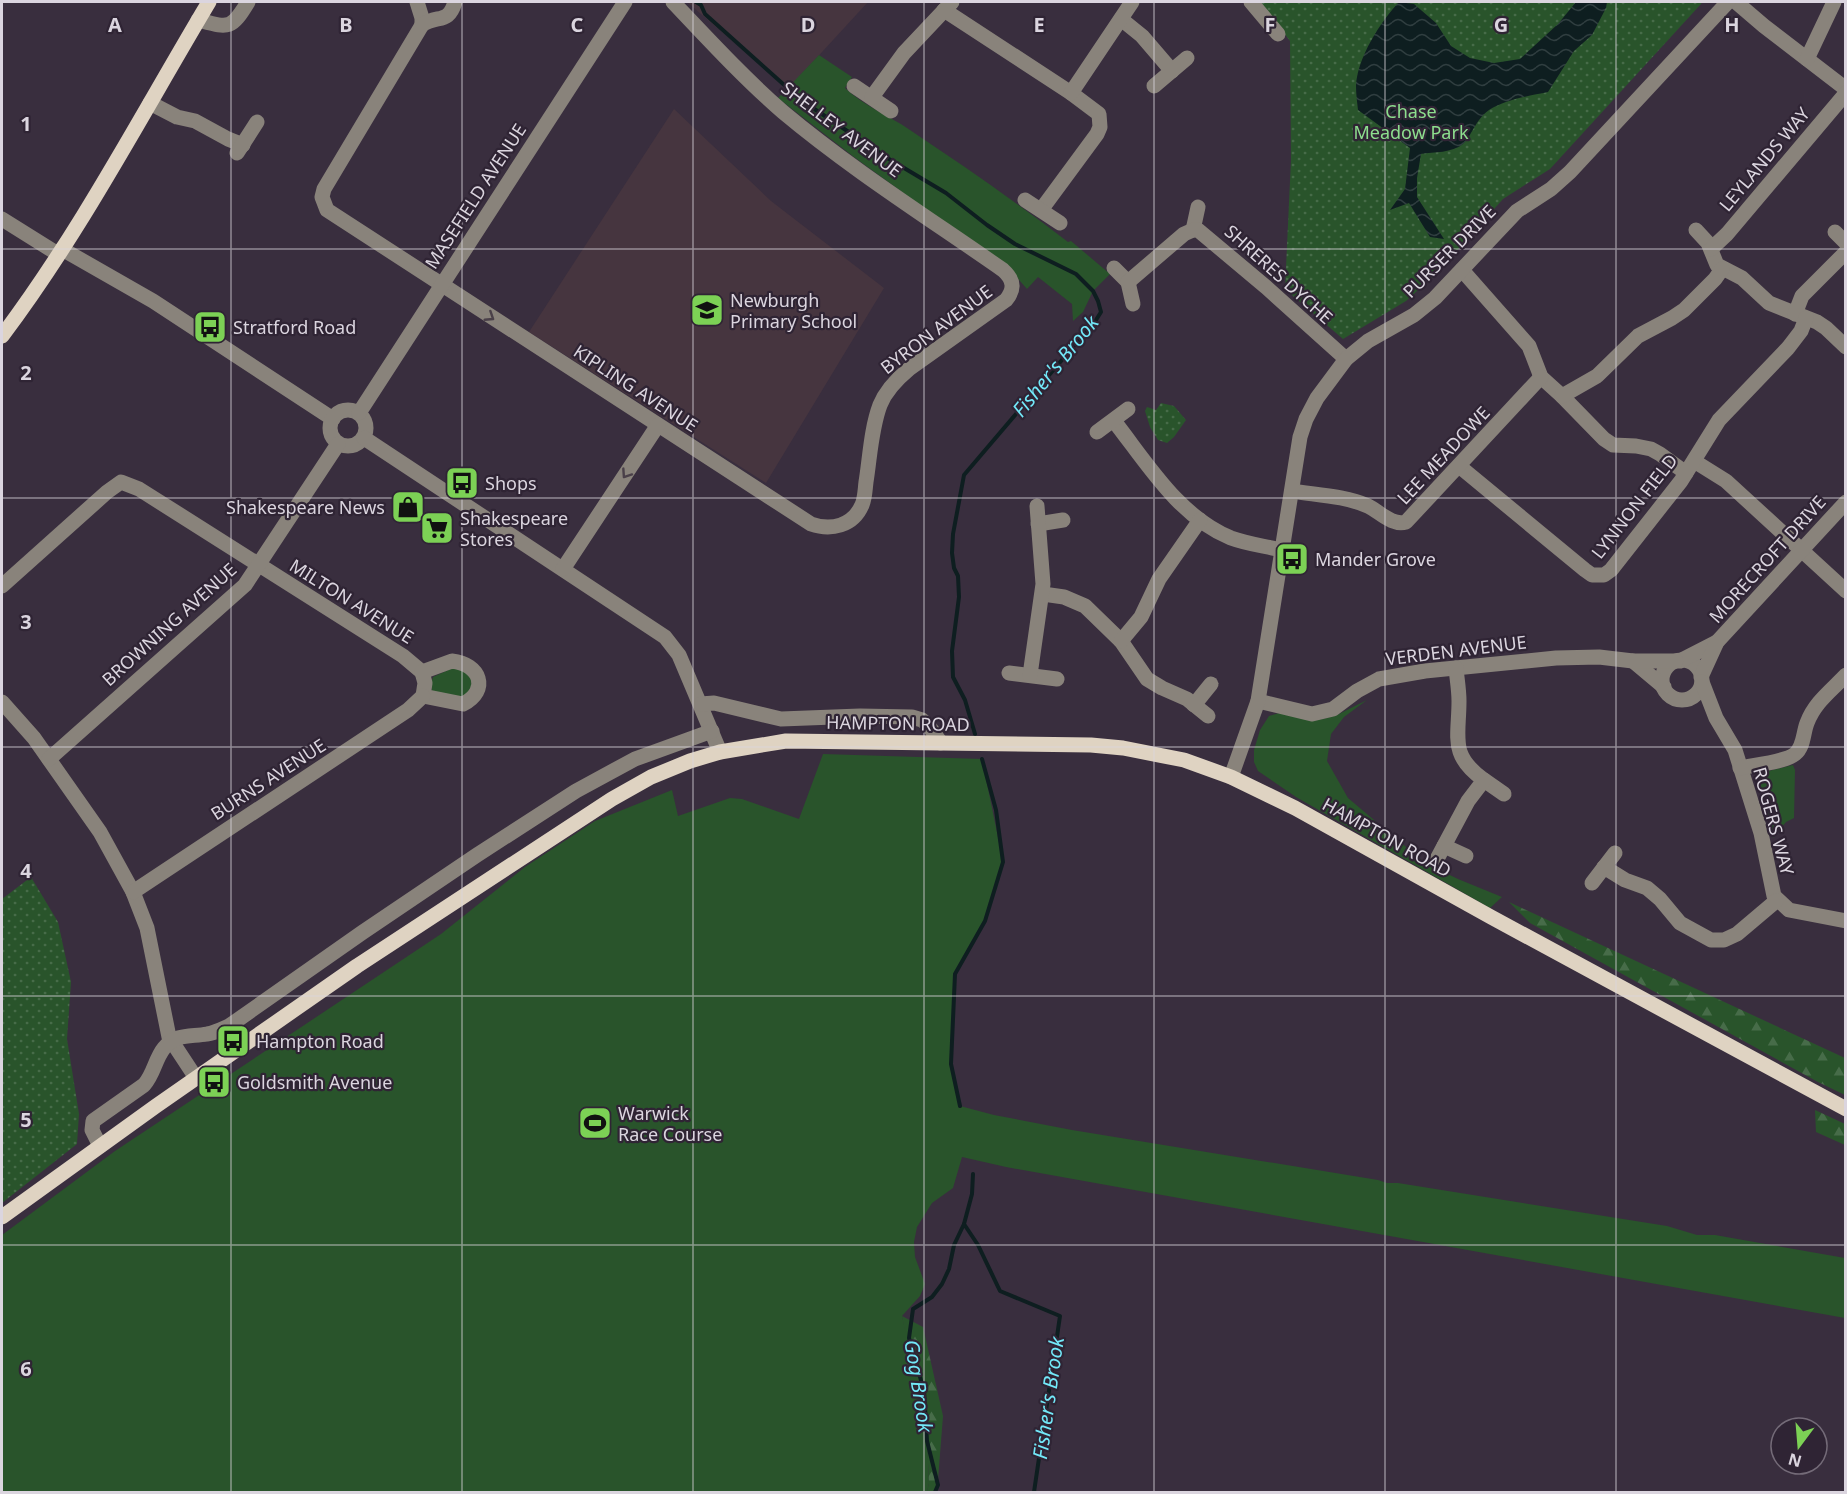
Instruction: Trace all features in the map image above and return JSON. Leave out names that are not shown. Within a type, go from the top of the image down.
[{"type":"main road","points":[[2,336],[60,251],[209,2]]},
{"type":"main road","name":"HAMPTON ROAD","points":[[2,1217],[382,948],[612,799],[670,769],[720,752],[786,741],[1091,745],[1123,748],[1184,760],[1231,777],[1295,808],[1845,1109]]},
{"type":"street","points":[[198,20],[215,24],[232,24],[248,2]]},
{"type":"street","points":[[417,2],[422,25],[448,16],[455,2]]},
{"type":"street","name":"MASEFIELD AVENUE","points":[[359,413],[625,2]]},
{"type":"street","name":"SHELLEY AVENUE","points":[[673,2],[744,75],[784,112],[886,188],[1003,270]]},
{"type":"street","points":[[1071,93],[1132,2]]},
{"type":"street","points":[[1251,2],[1278,34]]},
{"type":"street","name":"PURSER DRIVE","points":[[1231,777],[1258,701],[1303,427],[1317,398],[1346,359],[1368,341],[1425,308],[1517,211],[1551,189],[1570,172],[1728,2]]},
{"type":"street","points":[[1736,2],[1845,91]]},
{"type":"street","points":[[1807,59],[1834,2]]},
{"type":"street","points":[[872,97],[899,59],[948,6],[1097,111],[1101,120],[1100,127],[1041,210]]},
{"type":"street","points":[[1121,19],[1142,36],[1172,71]]},
{"type":"street","name":"KIPLING AVENUE","points":[[422,25],[324,189],[323,204],[334,215],[811,524]]},
{"type":"street","points":[[1154,86],[1187,58]]},
{"type":"street","points":[[854,86],[891,111]]},
{"type":"street","name":"LEYLANDS WAY","points":[[1711,249],[1727,234],[1845,91]]},
{"type":"street","points":[[150,103],[177,117],[195,120],[228,139],[240,149],[257,122]]},
{"type":"street","points":[[1025,200],[1060,223]]},
{"type":"street","points":[[1128,282],[1184,234],[1193,230],[1198,207]]},
{"type":"street","points":[[2,219],[153,301],[333,419]]},
{"type":"street","name":"SHRERES DYCHE","points":[[1193,230],[1203,233],[1346,359]]},
{"type":"street","points":[[1696,230],[1711,249],[1714,261],[1722,268],[1742,278],[1768,303],[1826,328],[1845,347]]},
{"type":"street","name":"LYNNON FIELD","points":[[1459,466],[1585,570],[1598,576],[1604,575],[1611,570],[1690,467],[1719,420],[1788,348],[1801,331],[1802,296],[1845,252]]},
{"type":"street","points":[[1114,268],[1128,282],[1134,304]]},
{"type":"street","points":[[1562,396],[1597,376],[1638,336],[1684,310],[1715,279],[1722,268]]},
{"type":"street","name":"BYRON AVENUE","points":[[811,524],[828,528],[837,526],[850,520],[859,510],[863,503],[876,417],[887,391],[909,369],[1006,300],[1013,291],[1013,285],[1009,274],[1003,270]]},
{"type":"street","points":[[1462,270],[1529,346],[1540,377],[1608,442],[1613,445],[1651,449],[1726,481],[1845,591]]},
{"type":"street","name":"LEE MEADOWE","points":[[1292,491],[1358,502],[1394,522],[1403,523],[1412,518],[1540,377]]},
{"type":"street","points":[[1098,432],[1128,409]]},
{"type":"street","points":[[346,410],[359,413],[366,424],[364,438],[355,446],[338,444],[331,434],[330,424],[333,419],[339,412],[346,410]]},
{"type":"street","points":[[1114,421],[1168,490],[1200,520],[1233,539],[1281,550]]},
{"type":"street","points":[[563,569],[658,425]]},
{"type":"street","points":[[364,438],[665,637],[676,650],[720,752]]},
{"type":"street","name":"BROWNING AVENUE","points":[[49,759],[245,585],[338,444]]},
{"type":"street","name":"MILTON AVENUE","points":[[2,586],[121,482],[139,489],[403,656],[422,672]]},
{"type":"street","name":"MORECROFT DRIVE","points":[[1702,680],[1717,642],[1845,502]]},
{"type":"street","points":[[1030,675],[1043,594],[1036,506]]},
{"type":"street","points":[[1038,524],[1064,520]]},
{"type":"street","points":[[1121,641],[1141,617],[1159,579],[1200,520]]},
{"type":"street","points":[[1043,594],[1064,597],[1085,606],[1121,641],[1148,679],[1187,699],[1208,716]]},
{"type":"street","name":"MORECROFT DRIVE","points":[[1678,661],[1717,642]]},
{"type":"street","name":"VERDEN AVENUE","points":[[1258,701],[1312,714],[1333,709],[1357,691],[1379,680],[1425,671],[1556,658],[1599,657],[1633,661],[1678,661]]},
{"type":"street","points":[[452,661],[458,662],[470,667],[479,680],[478,689],[474,697],[463,704],[423,696],[425,683],[422,672],[452,661]]},
{"type":"street","points":[[1633,661],[1664,687],[1671,697],[1683,700],[1716,718]]},
{"type":"street","points":[[1664,687],[1662,682],[1664,671],[1678,661],[1692,663],[1697,667],[1702,680],[1697,693],[1683,700]]},
{"type":"street","points":[[1456,668],[1459,701],[1456,732],[1458,746],[1470,768],[1504,794]]},
{"type":"street","points":[[1009,673],[1057,679]]},
{"type":"street","name":"ROGERS WAY","points":[[1702,680],[1716,718],[1730,739],[1740,768],[1761,833],[1776,901],[1789,910],[1845,921]]},
{"type":"street","points":[[1740,768],[1788,758],[1796,753],[1800,748],[1804,731],[1814,708],[1844,680]]},
{"type":"street","points":[[1194,705],[1211,684]]},
{"type":"street","name":"BURNS AVENUE","points":[[133,892],[408,710],[423,696]]},
{"type":"street","points":[[2,702],[27,729],[100,832],[133,892],[147,928],[166,1028],[171,1041],[196,1078]]},
{"type":"street","points":[[701,704],[714,703],[781,719],[912,717],[928,725],[941,742]]},
{"type":"street","points":[[100,1146],[92,1130],[93,1121],[144,1085],[164,1047],[171,1041],[186,1035],[218,1032],[229,1026],[477,855],[608,773],[635,759],[712,732]]},
{"type":"street","points":[[1466,856],[1440,852],[1468,801],[1484,780]]},
{"type":"street","points":[[1592,883],[1615,853]]},
{"type":"street","points":[[1604,867],[1625,880],[1647,888],[1660,899],[1680,923],[1717,941],[1737,934],[1776,901]]},
{"type":"shaded area","points":[[687,2],[868,2],[788,89]]},
{"type":"shaded area","name":"Newburgh Primary School","points":[[674,109],[771,201],[884,288],[766,483],[529,332]]},
{"type":"green space","name":"Chase Meadow Park","points":[[1260,2],[1702,2],[1550,169],[1503,199],[1438,272],[1406,301],[1343,339],[1285,289],[1291,160],[1290,41]]},
{"type":"green space","points":[[819,55],[852,77],[845,88],[852,94],[1009,198],[1068,242],[1071,241],[1110,274],[1093,291],[1083,312],[1073,321],[1072,304],[1038,277],[1027,289],[1012,272],[854,157],[778,98]]},
{"type":"green space","points":[[1161,403],[1174,406],[1186,420],[1167,443],[1158,440],[1150,427],[1145,411],[1147,407],[1156,410]]},
{"type":"green space","points":[[455,667],[470,674],[473,690],[459,700],[432,691],[433,677]]},
{"type":"green space","points":[[1367,700],[1344,717],[1331,734],[1327,761],[1348,798],[1425,863],[1502,897],[1490,908],[1296,797],[1258,771],[1254,762],[1254,750],[1260,730],[1269,716],[1279,713],[1315,720],[1323,719],[1337,715]]},
{"type":"green space","name":"Warwick Race Course","points":[[823,754],[982,759],[1003,862],[985,921],[955,974],[951,1064],[960,1106],[1072,1130],[1387,1183],[1667,1226],[1697,1235],[1715,1235],[1845,1258],[1845,1318],[1006,1167],[962,1157],[953,1188],[932,1203],[917,1227],[914,1242],[915,1257],[925,1284],[920,1296],[902,1316],[926,1416],[929,1483],[927,1492],[2,1492],[2,1235],[115,1151],[441,934],[525,867],[595,821],[672,790],[678,816],[730,798],[742,799],[799,819]]},
{"type":"green space","points":[[1793,765],[1795,770],[1794,818],[1786,822],[1773,838],[1756,774]]},
{"type":"green space","points":[[31,877],[58,922],[71,982],[67,1039],[79,1114],[77,1144],[2,1203],[2,899]]},
{"type":"green space","points":[[1509,902],[1845,1058],[1845,1095],[1530,923]]},
{"type":"green space","points":[[1815,1110],[1845,1124],[1845,1145],[1816,1132]]},
{"type":"green space","points":[[902,1316],[923,1327],[943,1416],[937,1492],[927,1492],[929,1483],[927,1441]]},
{"type":"water","points":[[1399,2],[1414,4],[1436,23],[1451,46],[1470,58],[1494,63],[1520,59],[1558,24],[1576,2],[1607,2],[1592,35],[1574,51],[1548,92],[1518,98],[1489,110],[1459,147],[1448,151],[1421,154],[1417,197],[1444,239],[1430,237],[1409,203],[1390,210],[1405,189],[1410,148],[1358,110],[1357,75],[1365,52],[1385,19]]},
{"type":"waterway","name":"Fisher's Brook","points":[[696,2],[701,5],[705,14],[801,100],[889,159],[946,193],[1015,244],[1076,274],[1093,291],[1098,301],[1101,312],[1096,320],[964,475],[953,534],[952,553],[954,568],[958,576],[959,597],[952,651],[953,677],[965,700],[975,734]]},
{"type":"waterway","name":"Fisher's Brook","points":[[960,1106],[951,1064],[955,974],[985,921],[1003,862],[996,810],[982,759]]},
{"type":"waterway","name":"Fisher's Brook","points":[[973,1174],[972,1194],[964,1224],[978,1245],[1000,1291],[1060,1316],[1034,1492]]},
{"type":"waterway","name":"Gog Brook","points":[[935,1492],[938,1485],[927,1441],[924,1391],[909,1338],[913,1309],[932,1297],[942,1284],[949,1269],[954,1245],[964,1224]]},
{"type":"place","name":"Newburgh Primary School","points":[[707,310]]},
{"type":"place","name":"Stratford Road","points":[[210,327]]},
{"type":"place","name":"Shops","points":[[462,483]]},
{"type":"place","name":"Shakespeare News","points":[[408,507]]},
{"type":"place","name":"Shakespeare Stores","points":[[437,528]]},
{"type":"place","name":"Mander Grove","points":[[1292,559]]},
{"type":"place","name":"Hampton Road","points":[[233,1041]]},
{"type":"place","name":"Goldsmith Avenue","points":[[214,1082]]},
{"type":"place","name":"Warwick Race Course","points":[[595,1123]]}]
